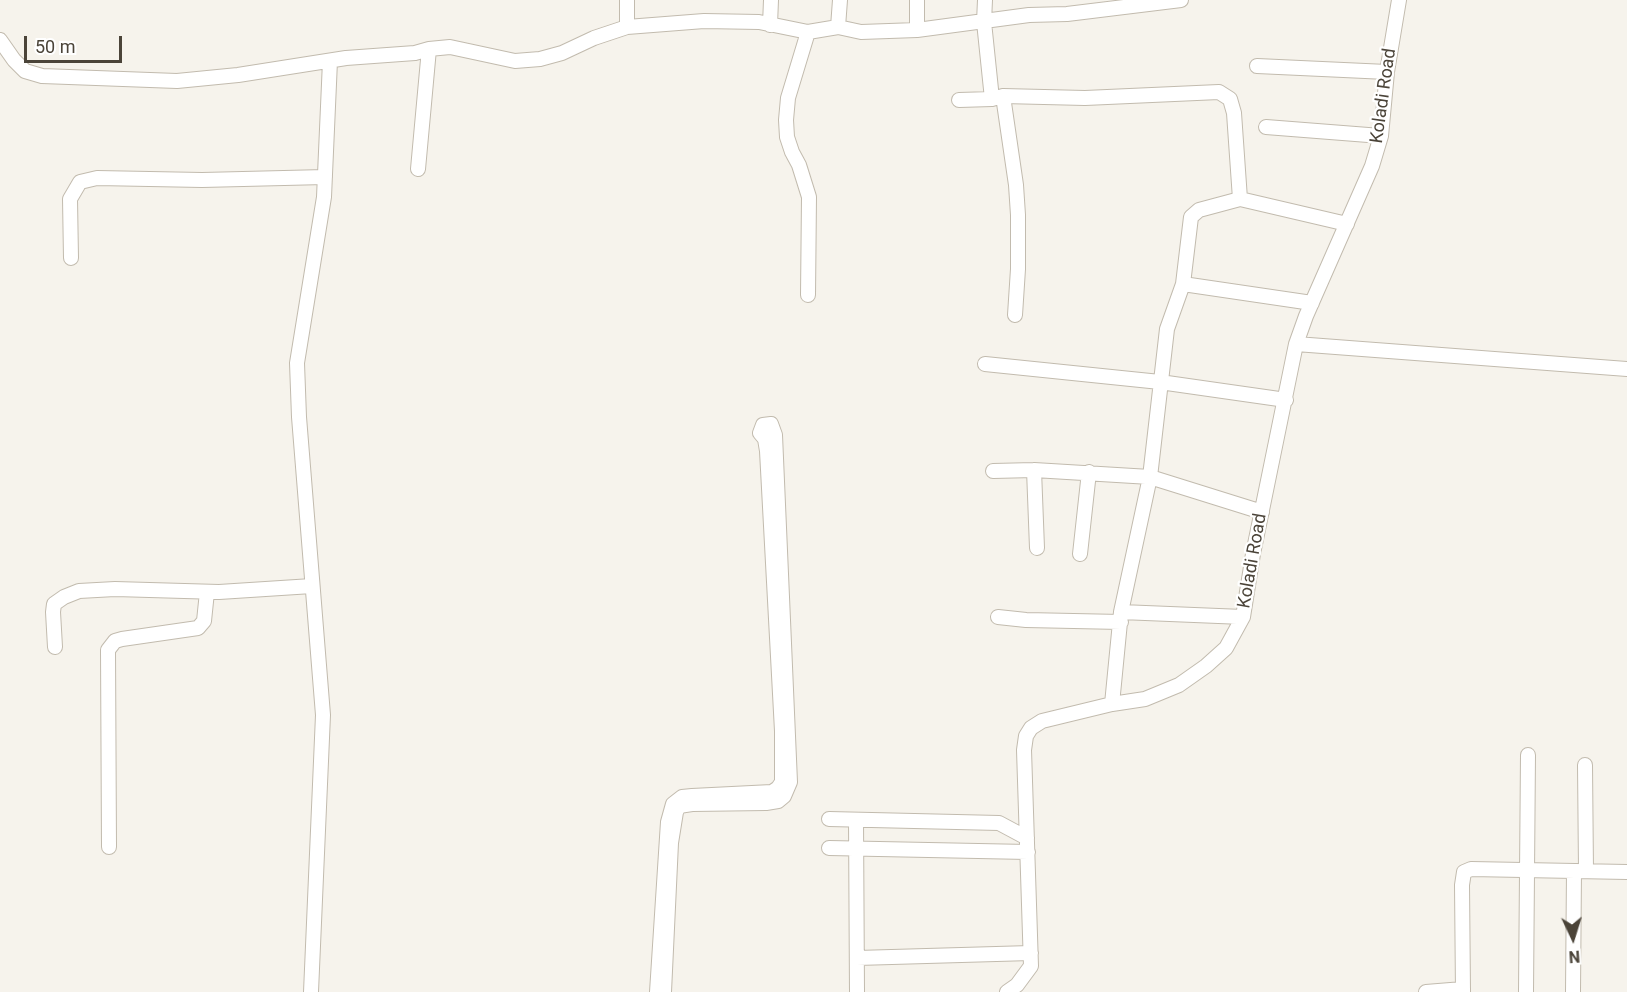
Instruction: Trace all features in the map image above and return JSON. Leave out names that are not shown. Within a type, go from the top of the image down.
[{"type":"street","points":[[627,0],[627,27]]},
{"type":"street","points":[[770,25],[771,0]]},
{"type":"street","points":[[838,27],[840,0]]},
{"type":"street","points":[[917,0],[917,30]]},
{"type":"street","points":[[985,0],[984,22],[997,98],[1016,185],[1018,269],[1015,315]]},
{"type":"street","points":[[0,40],[25,71],[42,76],[177,81],[450,47],[515,61],[540,59],[562,53],[594,38],[627,27],[704,21],[749,22],[808,32],[838,27],[861,32],[917,30],[1029,15],[1067,14],[1181,0]]},
{"type":"street","name":"Koladi Road","points":[[1007,992],[1017,985],[1031,966],[1024,750],[1026,736],[1031,728],[1042,721],[1112,704],[1145,699],[1179,685],[1226,648],[1243,617],[1296,345],[1372,166],[1381,136],[1387,72],[1399,0]]},
{"type":"street","points":[[808,32],[788,98],[786,120],[787,137],[800,165],[809,197],[808,295]]},
{"type":"street","points":[[418,169],[429,49]]},
{"type":"street","points":[[310,992],[322,715],[297,363],[324,197],[330,61]]},
{"type":"street","points":[[1257,66],[1387,72]]},
{"type":"street","points":[[959,100],[1084,98],[1219,92],[1230,99],[1234,113],[1240,199]]},
{"type":"street","points":[[1266,128],[1381,136]]},
{"type":"street","points":[[70,258],[70,199],[80,182],[97,177],[202,180],[325,177]]},
{"type":"street","points":[[1112,704],[1121,617],[1150,477],[1167,329],[1183,284],[1191,217],[1199,210],[1240,199],[1347,224]]},
{"type":"street","points":[[1183,284],[1312,303]]},
{"type":"street","points":[[1296,345],[1627,369]]},
{"type":"street","points":[[985,364],[1160,382],[1286,400]]},
{"type":"street","points":[[657,992],[668,822],[673,804],[682,797],[772,792],[782,782],[782,731],[767,461],[765,439],[760,433],[763,425],[771,424],[775,435],[790,782],[784,796],[778,801],[679,806],[673,820],[671,843],[664,992]]},
{"type":"street","points":[[1034,470],[1037,548]]},
{"type":"street","points":[[993,471],[1089,472],[1150,477],[1262,512]]},
{"type":"street","points":[[1080,554],[1089,472]]},
{"type":"street","points":[[55,647],[52,612],[54,604],[79,591],[155,589],[207,592],[312,586]]},
{"type":"street","points":[[108,847],[108,650],[116,641],[122,639],[198,628],[204,621],[207,611],[207,592]]},
{"type":"street","points":[[998,617],[1026,620],[1243,617]]},
{"type":"street","points":[[1526,992],[1528,755]]},
{"type":"street","points":[[1573,992],[1586,765]]},
{"type":"street","points":[[829,819],[999,823],[1027,845]]},
{"type":"street","points":[[856,820],[856,992]]},
{"type":"street","points":[[829,848],[1027,845]]},
{"type":"street","points":[[1426,992],[1463,990],[1462,885],[1464,872],[1471,868],[1627,872]]},
{"type":"street","points":[[857,958],[1031,953]]}]
